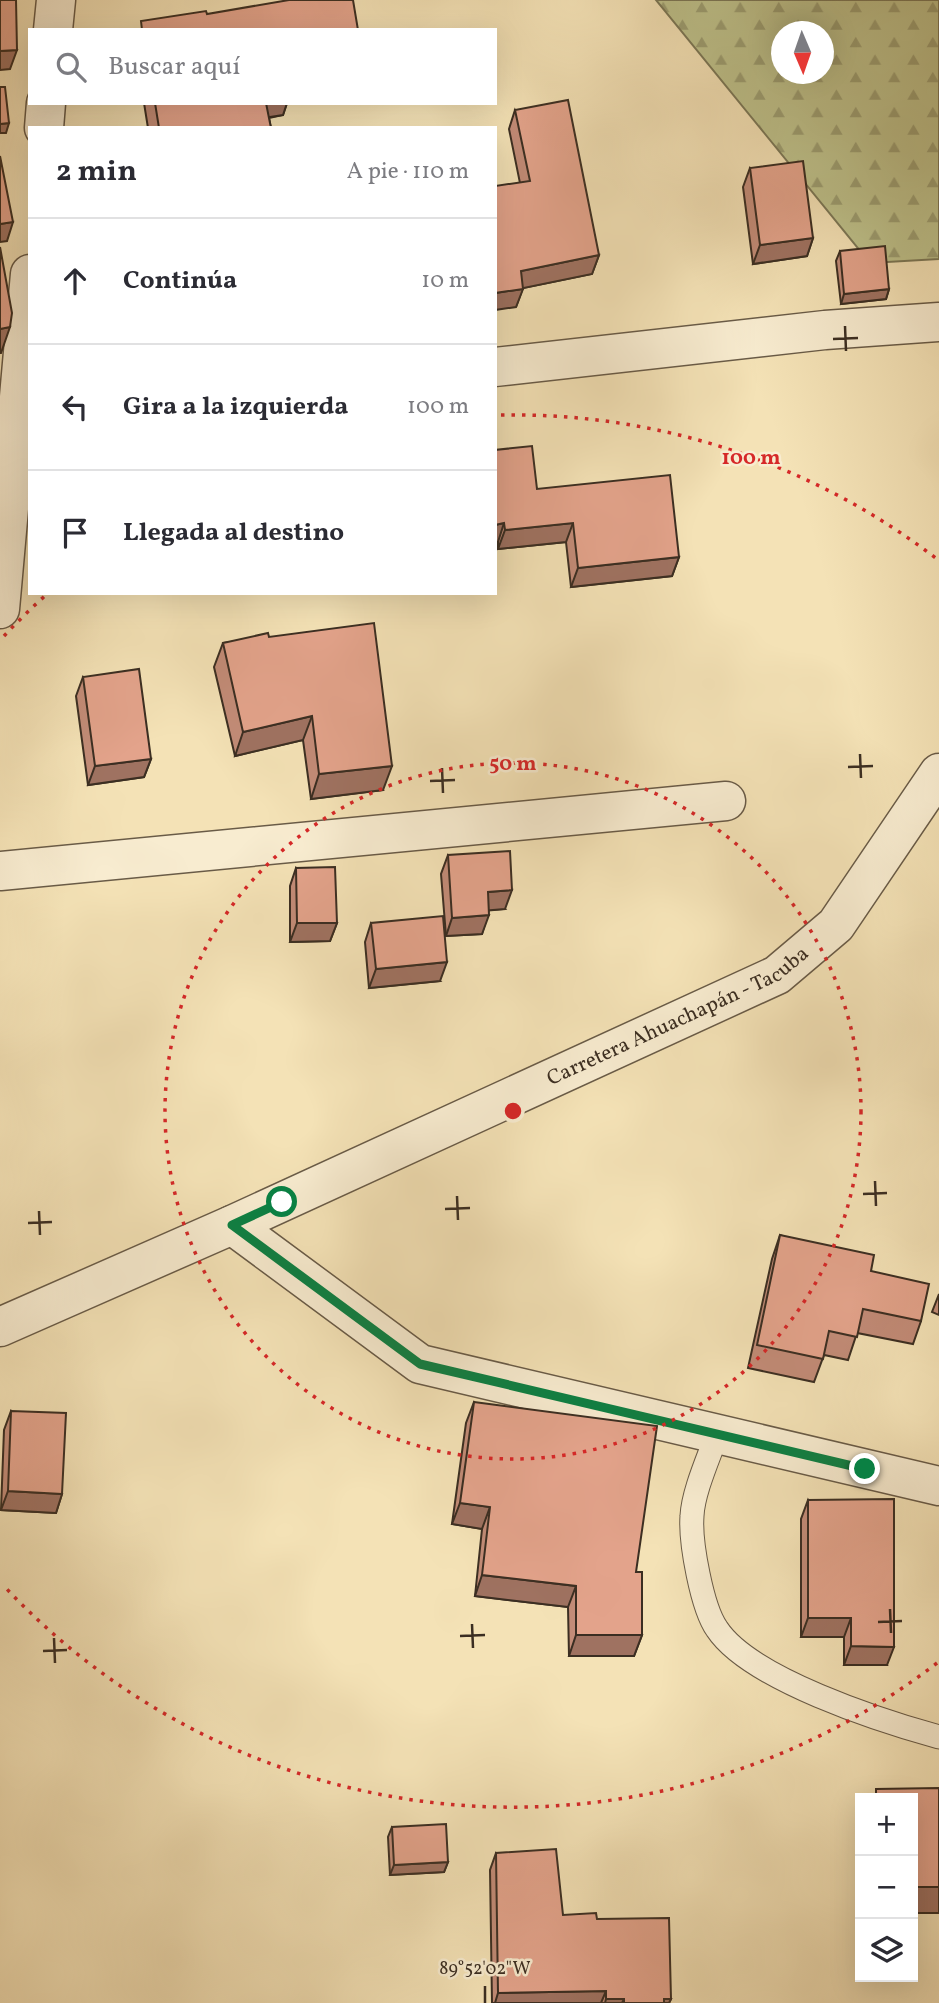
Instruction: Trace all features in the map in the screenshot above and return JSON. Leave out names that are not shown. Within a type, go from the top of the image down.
[{"type":"street","points":[[53,28],[56,0]]},
{"type":"street","points":[[44,126],[46,105]]},
{"type":"street","points":[[0,609],[28,293]]},
{"type":"street","points":[[497,367],[825,330],[939,322]]},
{"type":"street","name":"Carretera Ahuachapán - Tacuba","points":[[0,1327],[232,1225],[777,975],[836,925],[939,774]]},
{"type":"street","points":[[0,871],[726,801]]},
{"type":"street","points":[[232,1225],[420,1364],[939,1486]]},
{"type":"lane","points":[[717,1434],[692,1515],[700,1587],[717,1630],[761,1671],[892,1724],[939,1737]]},
{"type":"green space","points":[[656,0],[939,0],[939,259],[870,263]]},
{"type":"building","points":[[0,0],[16,0],[17,50],[0,51]]},
{"type":"building","points":[[289,0],[353,0],[358,28],[142,28],[141,21],[206,11],[207,14]]},
{"type":"building","points":[[0,87],[5,87],[9,123],[0,124]]},
{"type":"building","points":[[568,100],[599,255],[521,271],[523,289],[497,293],[497,186],[530,181],[515,110]]},
{"type":"building","points":[[155,105],[266,105],[271,126],[159,126]]},
{"type":"building","points":[[0,156],[13,222],[0,224]]},
{"type":"building","points":[[803,161],[813,238],[760,245],[750,168]]},
{"type":"building","points":[[885,246],[889,289],[844,294],[840,251]]},
{"type":"building","points":[[0,247],[12,313],[10,327],[0,329]]},
{"type":"building","points":[[532,446],[537,489],[670,475],[679,557],[578,568],[573,523],[505,530],[504,523],[497,525],[497,450]]},
{"type":"building","points":[[374,623],[392,766],[319,774],[312,716],[243,732],[223,643],[268,633],[269,637]]},
{"type":"building","points":[[139,669],[151,759],[95,766],[83,677]]},
{"type":"building","points":[[510,851],[512,890],[488,892],[489,915],[452,918],[448,855]]},
{"type":"building","points":[[335,867],[337,923],[297,923],[296,868]]},
{"type":"building","points":[[443,916],[447,962],[376,969],[371,923]]},
{"type":"building","points":[[780,1235],[874,1255],[871,1271],[929,1284],[921,1321],[863,1309],[857,1337],[829,1331],[823,1359],[757,1345]]},
{"type":"building","points":[[474,1402],[657,1426],[636,1572],[642,1572],[642,1635],[576,1635],[576,1586],[482,1575],[490,1507],[460,1503]]},
{"type":"building","points":[[11,1411],[66,1413],[62,1494],[8,1491]]},
{"type":"building","points":[[894,1499],[894,1647],[851,1646],[851,1618],[808,1618],[808,1500]]},
{"type":"building","points":[[939,1788],[939,1887],[918,1887],[918,1793],[876,1793],[876,1789]]},
{"type":"building","points":[[446,1824],[448,1862],[394,1865],[392,1827]]},
{"type":"building","points":[[556,1849],[563,1915],[596,1913],[597,1919],[669,1918],[671,1999],[664,1999],[664,2003],[624,2003],[624,1999],[606,1999],[606,1991],[498,1993],[496,1853]]},
{"type":"route","points":[[282,1202],[232,1225],[420,1364],[865,1469]]}]
